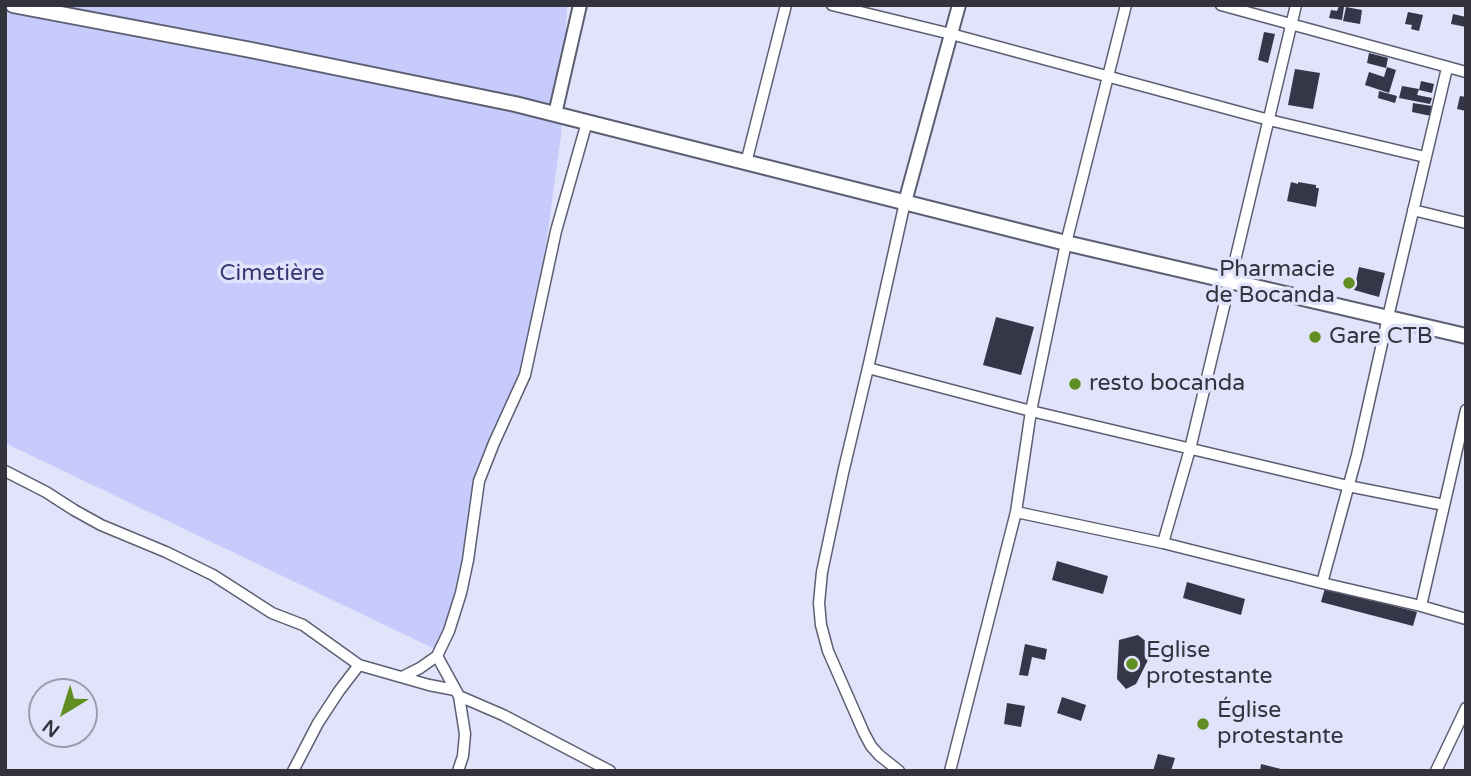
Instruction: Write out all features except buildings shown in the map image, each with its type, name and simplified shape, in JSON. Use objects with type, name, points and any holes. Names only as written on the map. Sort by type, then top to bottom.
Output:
[{"type":"main road","points":[[18,6],[514,104],[1066,243],[1466,336]]},
{"type":"street","points":[[555,114],[580,5]]},
{"type":"street","points":[[746,163],[786,5]]},
{"type":"street","points":[[832,5],[951,34],[1269,120],[1426,157]]},
{"type":"street","points":[[899,771],[879,755],[864,733],[828,652],[818,603],[842,473],[905,202],[958,5]]},
{"type":"street","points":[[950,771],[1016,512],[1031,411],[1066,243],[1126,5]]},
{"type":"street","points":[[1221,5],[1466,72]]},
{"type":"street","points":[[1163,543],[1190,449],[1296,5]]},
{"type":"street","points":[[1322,583],[1348,486],[1447,68]]},
{"type":"street","points":[[402,677],[437,656],[449,631],[468,560],[480,481],[525,375],[556,231],[587,122]]},
{"type":"street","points":[[1413,210],[1466,223]]},
{"type":"street","points":[[868,368],[1190,449],[1348,486],[1444,505]]},
{"type":"street","points":[[1421,606],[1466,410]]},
{"type":"street","points":[[5,471],[101,525],[213,575],[272,613],[303,625],[359,665],[457,693],[610,771]]},
{"type":"street","points":[[1016,512],[1163,543],[1466,619]]},
{"type":"street","points":[[437,656],[457,693],[465,734],[463,756],[458,771]]},
{"type":"street","points":[[293,771],[318,723],[338,691],[359,665]]},
{"type":"street","points":[[1436,771],[1466,708]]},
{"type":"green space","name":"Cimetière","points":[[5,5],[567,5],[561,136],[525,382],[479,472],[468,559],[439,651],[5,443]]},
{"type":"place","name":"Pharmacie de Bocanda","points":[[1349,283]]},
{"type":"place","name":"Gare CTB","points":[[1315,337]]},
{"type":"place","name":"resto bocanda","points":[[1075,384]]},
{"type":"place","name":"Eglise protestante","points":[[1132,664]]},
{"type":"place","name":"Église protestante","points":[[1203,724]]}]
